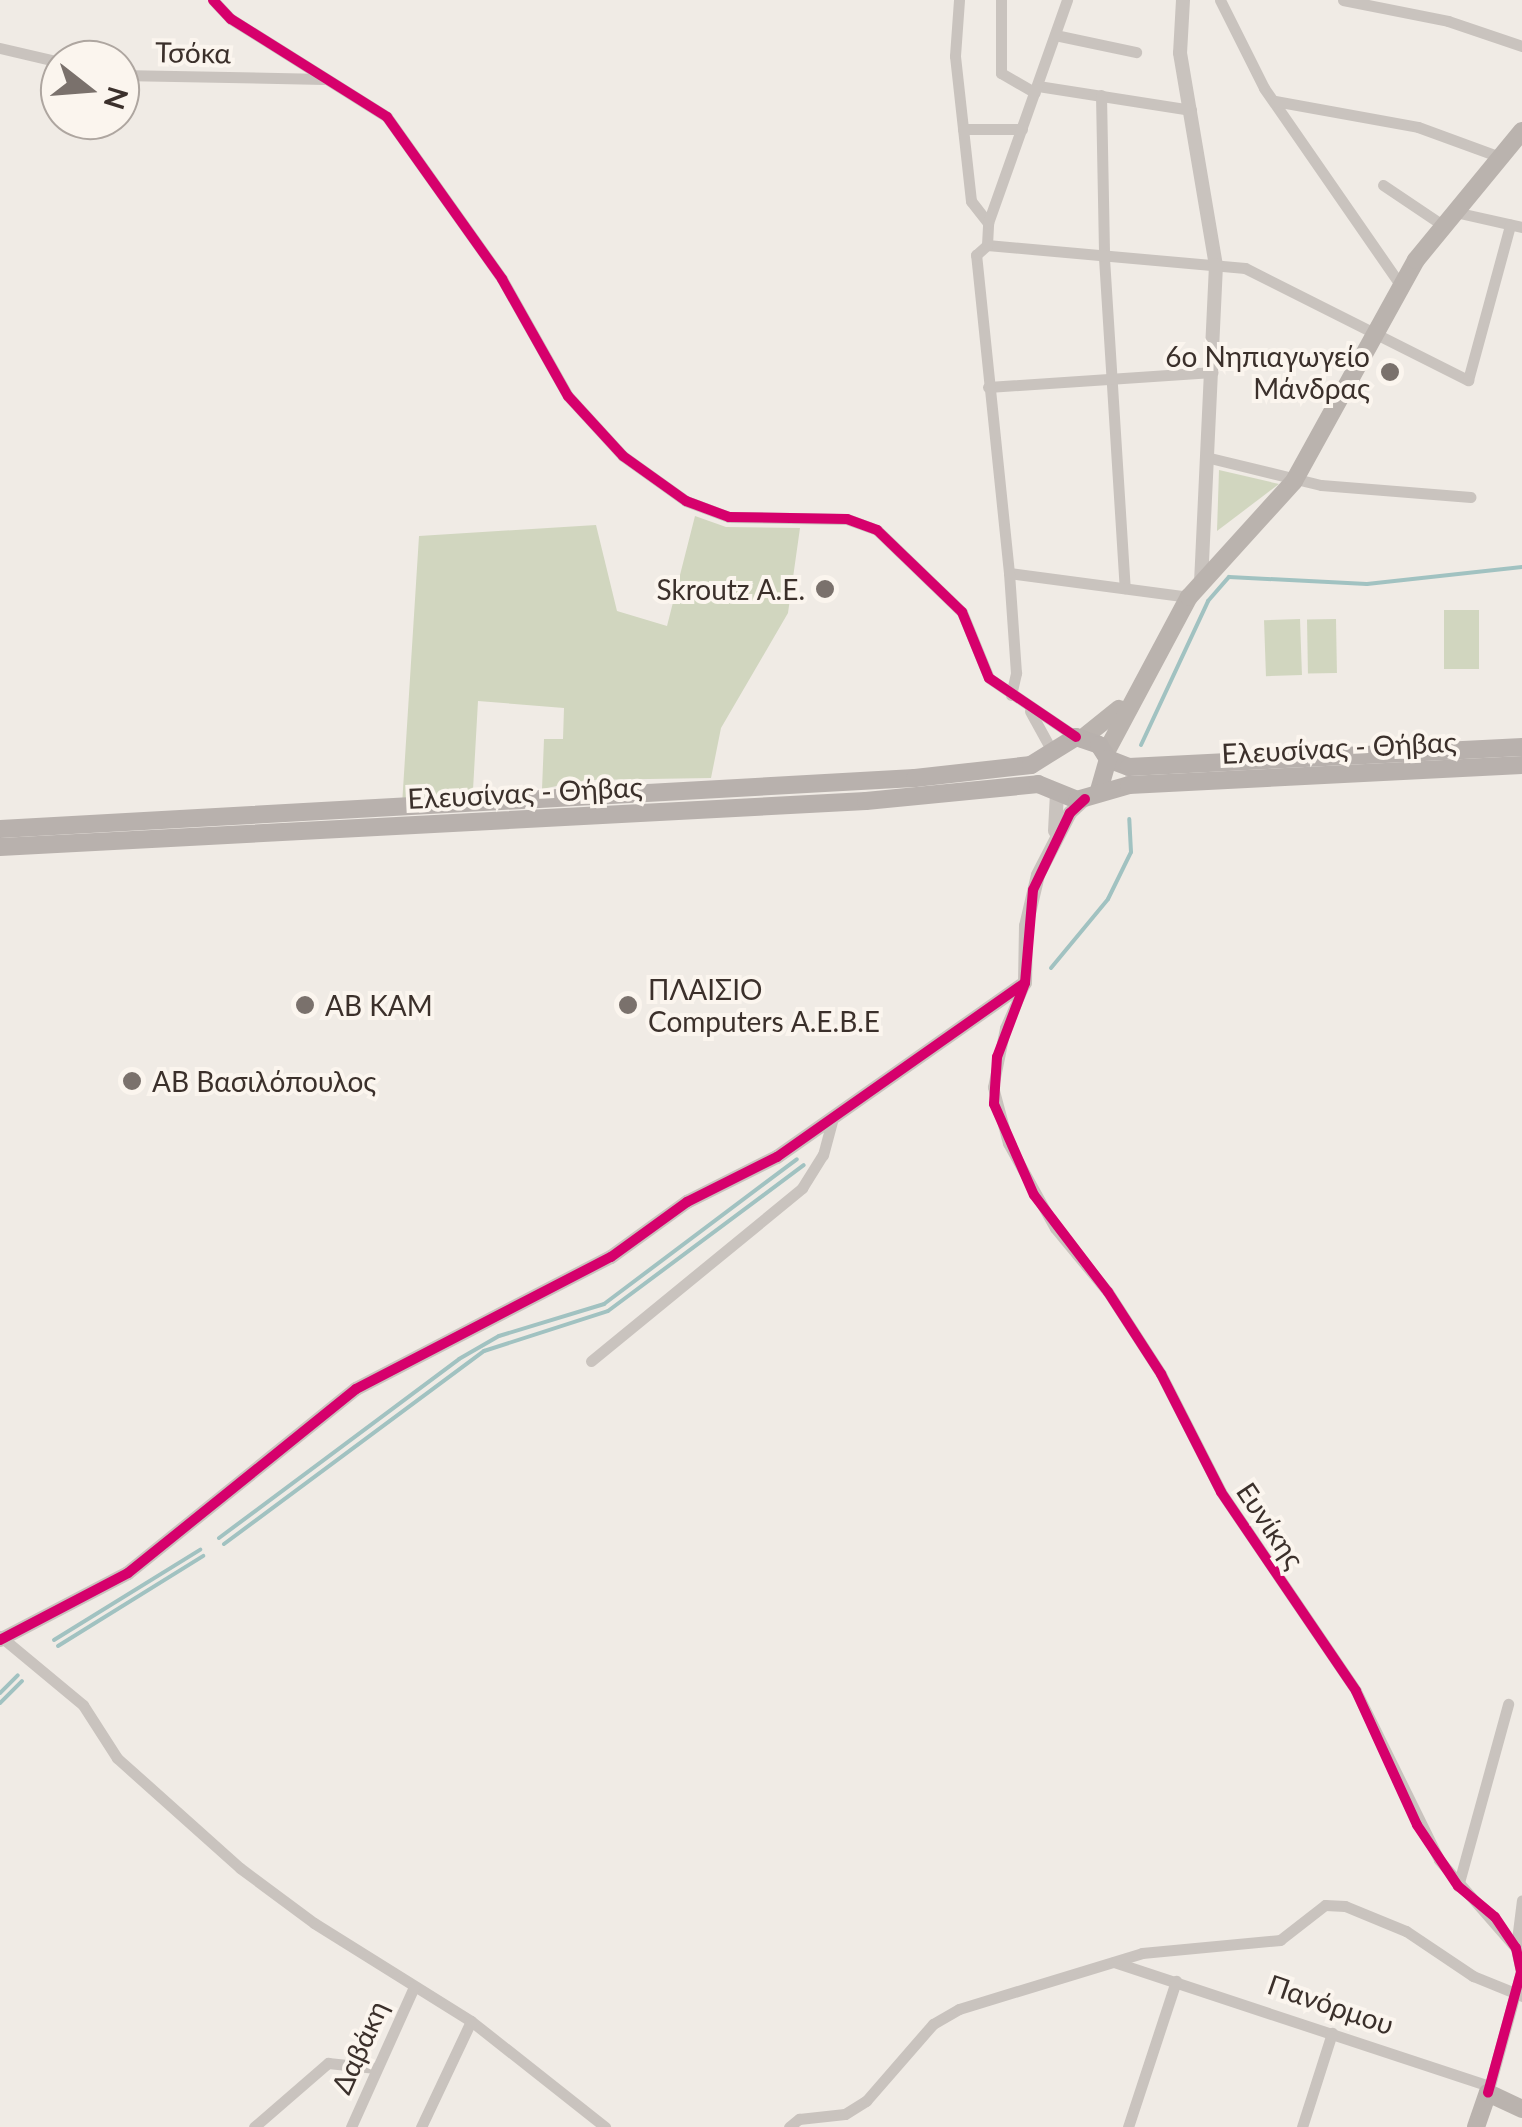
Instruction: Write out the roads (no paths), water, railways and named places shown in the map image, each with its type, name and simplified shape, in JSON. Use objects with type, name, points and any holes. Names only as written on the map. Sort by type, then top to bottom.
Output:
[{"type":"main road","points":[[1092,795],[1106,756],[1189,597],[1294,481],[1401,286],[1449,219],[1520,138]]},
{"type":"main road","points":[[1080,737],[1145,678]]},
{"type":"main road","name":"Ελευσίνας - Θήβας","points":[[0,828],[866,782],[1023,766],[1080,737],[1129,767],[1522,747]]},
{"type":"main road","points":[[1050,754],[1054,790]]},
{"type":"main road","name":"Ελευσίνας - Θήβας","points":[[0,846],[866,801],[1038,784],[1092,795],[1522,765]]},
{"type":"main road","points":[[1476,2127],[1492,2091]]},
{"type":"main road","points":[[1488,2127],[1492,2091]]},
{"type":"main road","name":"Πανόρμου","points":[[1492,2091],[1522,2108]]},
{"type":"street","points":[[212,0],[387,118],[512,293],[568,396],[623,456],[686,501],[728,517],[847,519],[876,530],[962,612],[982,668],[1011,695],[1080,737]]},
{"type":"street","points":[[960,0],[954,56],[971,202],[988,224]]},
{"type":"street","points":[[1001,0],[1000,72],[1036,89],[1192,110]]},
{"type":"street","points":[[987,246],[988,224],[1066,0]]},
{"type":"street","points":[[1183,0],[1179,33],[1216,265],[1202,580]]},
{"type":"street","points":[[1220,0],[1240,50],[1401,286]]},
{"type":"street","points":[[1343,0],[1522,46]]},
{"type":"street","points":[[1055,35],[1136,52]]},
{"type":"street","points":[[0,48],[40,57]]},
{"type":"street","name":"Τσόκα","points":[[140,75],[325,79]]},
{"type":"street","points":[[1101,95],[1104,258],[1125,588]]},
{"type":"street","points":[[1275,101],[1418,127],[1500,157]]},
{"type":"street","points":[[963,128],[1022,129]]},
{"type":"street","points":[[1011,695],[1016,673],[1009,573],[976,254],[987,246],[1245,268],[1372,337],[1468,380],[1516,226],[1449,219],[1383,185]]},
{"type":"street","points":[[988,388],[1214,372]]},
{"type":"street","points":[[1210,458],[1294,481],[1471,498]]},
{"type":"street","points":[[1009,573],[1189,597]]},
{"type":"street","points":[[1024,704],[1050,754]]},
{"type":"street","points":[[1052,847],[1054,790]]},
{"type":"street","points":[[605,2127],[472,2021],[414,1987],[240,1868],[137,1778],[83,1706],[1,1638],[128,1573],[356,1389],[611,1257],[687,1202],[776,1157],[1025,983],[1028,913],[1052,847],[1092,795]]},
{"type":"street","name":"Ευνίκης","points":[[1025,983],[1005,1028],[993,1087],[1008,1144],[1055,1228],[1108,1292],[1161,1374],[1221,1492],[1356,1692],[1417,1825],[1458,1886],[1495,1917],[1516,1948]]},
{"type":"street","points":[[592,1361],[802,1188],[823,1155],[833,1118]]},
{"type":"street","points":[[1458,1886],[1508,1704]]},
{"type":"street","points":[[1492,2091],[1519,1996],[1516,1948],[1522,1900]]},
{"type":"street","points":[[789,2127],[799,2119],[844,2114],[866,2101],[933,2024],[959,2008],[1111,1962],[1180,1946],[1280,1940],[1310,1913],[1345,1906],[1406,1931],[1473,1976],[1519,1996]]},
{"type":"street","name":"Πανόρμου","points":[[1111,1962],[1332,2033],[1492,2091]]},
{"type":"street","points":[[1128,2127],[1176,1981]]},
{"type":"street","name":"Δαβάκη","points":[[351,2127],[414,1987]]},
{"type":"street","points":[[426,2125],[472,2021]]},
{"type":"street","points":[[1302,2127],[1332,2033]]},
{"type":"street","points":[[254,2127],[328,2062],[376,2068]]},
{"type":"waterway","points":[[1141,745],[1208,601],[1229,577],[1367,584],[1522,567]]},
{"type":"waterway","points":[[1051,968],[1108,899],[1131,852],[1129,819]]},
{"type":"waterway","points":[[219,1538],[459,1359],[499,1336],[604,1304],[797,1159]]},
{"type":"waterway","points":[[224,1544],[484,1351],[608,1311],[804,1165]]},
{"type":"waterway","points":[[54,1640],[200,1550]]},
{"type":"waterway","points":[[58,1646],[203,1556]]},
{"type":"waterway","points":[[0,1693],[18,1675]]},
{"type":"waterway","points":[[0,1703],[22,1681]]},
{"type":"place","name":"6ο Νηπιαγωγείο Μάνδρας","points":[[1390,372]]},
{"type":"place","name":"Skroutz Α.Ε.","points":[[825,589]]},
{"type":"place","name":"ΑΒ ΚΑΜ","points":[[305,1005]]},
{"type":"place","name":"ΠΛΑΙΣΙΟ Computers Α.Ε.Β.Ε","points":[[628,1005]]},
{"type":"place","name":"ΑΒ Βασιλόπουλος","points":[[132,1081]]}]
